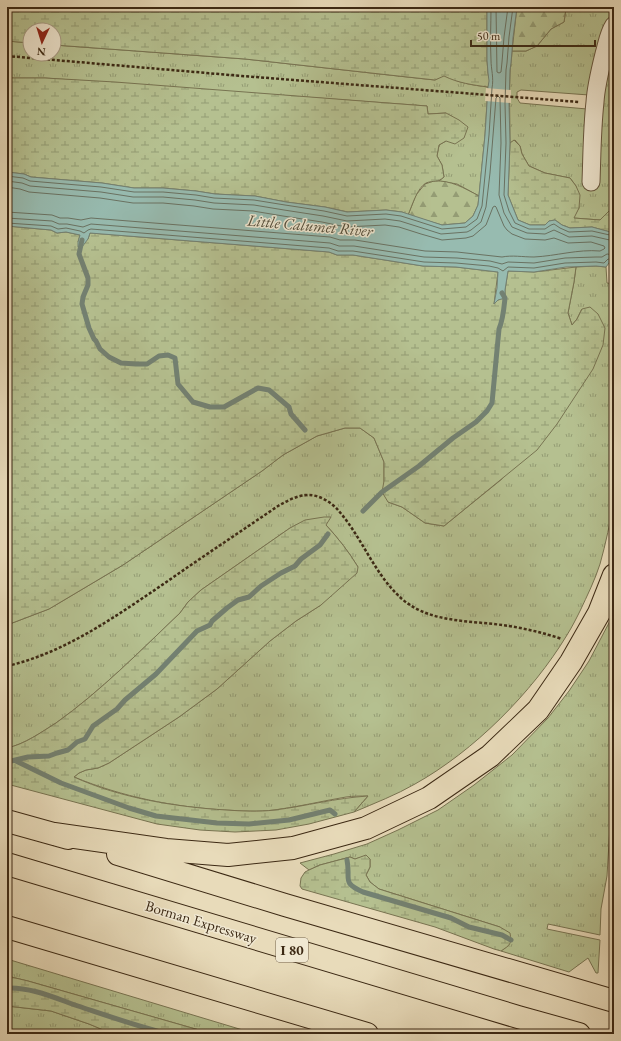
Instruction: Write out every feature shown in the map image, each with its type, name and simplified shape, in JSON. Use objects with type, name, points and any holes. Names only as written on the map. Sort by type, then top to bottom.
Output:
[{"type":"highway","points":[[54,834],[166,850],[228,855],[293,848],[366,828],[429,798],[490,756],[538,710],[581,646],[599,613],[614,575]]},
{"type":"highway","points":[[7,821],[285,905],[614,1000]]},
{"type":"highway","name":"Borman Expressway","points":[[7,864],[578,1034]]},
{"type":"highway","points":[[7,927],[367,1034]]},
{"type":"lane","points":[[591,182],[595,103],[600,68],[609,34],[614,25]]},
{"type":"path","points":[[7,56],[242,76],[595,103]]},
{"type":"path","points":[[7,666],[28,660],[71,642],[131,606],[286,501],[309,495],[324,499],[337,509],[381,575],[402,598],[415,608],[432,616],[444,619],[508,626],[540,632],[581,646]]},
{"type":"green space","points":[[7,7],[487,7],[487,60],[490,81],[488,87],[460,82],[444,76],[435,80],[245,59],[62,46],[62,22],[22,22],[22,42],[7,41]]},
{"type":"green space","points":[[517,7],[560,7],[566,9],[564,22],[551,29],[537,46],[526,51],[512,51]]},
{"type":"green space","points":[[560,7],[614,7],[614,13],[608,21],[589,95],[521,90],[517,92],[517,98],[520,103],[587,109],[602,96],[614,40],[614,209],[610,210],[600,220],[573,218],[579,208],[576,186],[570,178],[545,173],[529,166],[522,154],[520,146],[515,140],[510,143],[510,70],[512,51],[526,51],[537,46],[551,29],[564,22],[566,9]]},
{"type":"green space","points":[[7,41],[22,42],[22,62],[62,62],[62,46],[245,59],[435,80],[444,75],[460,82],[488,87],[479,196],[457,184],[439,181],[444,177],[442,165],[437,156],[439,145],[446,141],[446,113],[428,114],[427,106],[45,78],[7,78]]},
{"type":"green space","points":[[7,78],[45,78],[115,82],[427,106],[428,114],[446,113],[468,127],[464,138],[455,144],[446,141],[439,145],[437,156],[442,165],[444,177],[423,185],[417,193],[408,215],[402,212],[386,210],[348,212],[255,196],[215,194],[163,188],[134,188],[102,183],[31,177],[24,174],[7,172]]},
{"type":"green space","points":[[514,140],[520,146],[522,154],[529,166],[545,173],[570,178],[580,195],[579,208],[574,218],[600,220],[610,210],[614,209],[614,233],[592,227],[570,228],[555,220],[549,221],[545,225],[530,225],[518,220],[508,195],[510,143]]},
{"type":"green space","points":[[434,181],[452,183],[479,196],[478,205],[473,216],[465,223],[442,225],[408,215],[416,195],[425,184]]},
{"type":"green space","points":[[7,226],[51,230],[57,233],[66,232],[80,235],[78,242],[88,239],[90,233],[329,252],[337,255],[353,255],[423,266],[456,267],[498,272],[494,304],[498,300],[505,297],[508,271],[534,272],[576,267],[568,313],[572,325],[582,309],[590,307],[598,314],[605,328],[603,345],[593,369],[557,424],[537,450],[444,526],[425,523],[402,507],[388,502],[382,492],[384,481],[384,462],[374,438],[360,428],[345,428],[317,436],[283,455],[262,471],[123,565],[49,609],[7,625]]},
{"type":"green space","points":[[576,267],[606,267],[607,283],[614,284],[614,502],[606,540],[596,576],[569,632],[537,678],[500,719],[480,738],[437,771],[408,788],[354,812],[368,796],[346,797],[268,811],[206,809],[148,800],[111,790],[74,777],[86,770],[98,768],[109,763],[179,717],[217,689],[270,641],[296,621],[321,605],[358,567],[343,545],[326,525],[290,528],[201,590],[150,642],[89,698],[56,723],[38,734],[20,744],[7,748],[7,625],[49,609],[123,565],[262,471],[283,455],[317,436],[345,428],[360,428],[374,438],[384,462],[384,481],[388,502],[402,507],[425,523],[444,526],[502,479],[582,309],[572,325],[568,313]]},
{"type":"green space","points":[[331,517],[326,525],[355,561],[358,567],[357,573],[321,605],[296,621],[270,641],[217,689],[179,717],[109,763],[98,768],[86,770],[74,777],[110,791],[129,796],[188,807],[226,810],[275,810],[344,798],[368,796],[354,812],[309,824],[276,830],[235,832],[200,830],[157,824],[7,784],[7,748],[20,744],[38,734],[73,711],[89,698],[150,642],[201,590],[290,528],[305,520]]},
{"type":"green space","points":[[611,619],[614,620],[614,759],[607,876],[601,909],[600,935],[548,924],[547,929],[600,940],[598,973],[596,973],[588,958],[569,972],[501,951],[509,945],[500,927],[379,889],[370,882],[366,875],[370,867],[370,859],[366,856],[355,859],[350,857],[320,865],[309,870],[300,863],[367,844],[438,810],[474,785],[512,755],[548,718],[569,691],[589,661]]},
{"type":"green space","points":[[366,855],[370,859],[370,867],[366,875],[370,882],[379,889],[500,927],[510,933],[510,944],[501,951],[435,927],[302,889],[300,886],[301,878],[305,872],[309,870],[320,865],[350,857],[355,859]]},
{"type":"green space","points":[[7,959],[256,1034],[213,1034],[7,976]]},
{"type":"green space","points":[[7,976],[213,1034],[113,1034],[51,1011],[7,1006]]},
{"type":"green space","points":[[7,1006],[51,1011],[113,1034],[7,1034],[7,1025],[12,1029],[7,1018]]},
{"type":"water","name":"Little Calumet River","points":[[487,7],[517,7],[510,70],[508,195],[518,220],[530,225],[545,225],[549,221],[555,220],[570,228],[592,227],[614,233],[614,264],[609,263],[606,267],[566,267],[534,272],[508,271],[505,298],[498,300],[494,304],[498,272],[456,267],[423,266],[353,255],[337,255],[329,252],[90,233],[88,239],[82,247],[78,247],[80,235],[66,232],[57,233],[51,230],[7,226],[7,172],[24,174],[31,177],[102,183],[134,188],[163,188],[215,194],[255,196],[347,212],[386,210],[402,212],[442,225],[465,223],[473,216],[478,205],[489,81],[487,60]]},
{"type":"pier","points":[[486,88],[511,90],[511,103],[485,101]]},
{"type":"waterway","points":[[82,240],[79,254],[88,278],[88,285],[82,304],[94,339],[100,349],[109,357],[121,363],[136,364],[147,364],[159,356],[168,355],[175,358],[178,384],[193,402],[210,407],[224,407],[258,388],[269,390],[289,407],[291,414],[305,430]]},
{"type":"waterway","points":[[363,511],[382,492],[419,466],[453,438],[476,422],[487,411],[492,403],[499,329],[505,298],[502,293]]},
{"type":"waterway","points":[[7,762],[28,757],[49,756],[68,750],[77,742],[85,739],[93,726],[117,709],[125,700],[156,674],[197,631],[210,625],[212,621],[238,600],[249,597],[261,586],[295,566],[301,559],[320,545],[328,534]]},
{"type":"waterway","points":[[16,761],[61,783],[129,808],[156,816],[217,823],[249,824],[289,820],[330,810],[335,814]]},
{"type":"waterway","points":[[347,860],[348,880],[349,883],[356,889],[451,918],[469,927],[502,935],[511,940]]},
{"type":"waterway","points":[[7,988],[25,989],[43,994],[146,1028],[169,1034]]}]
